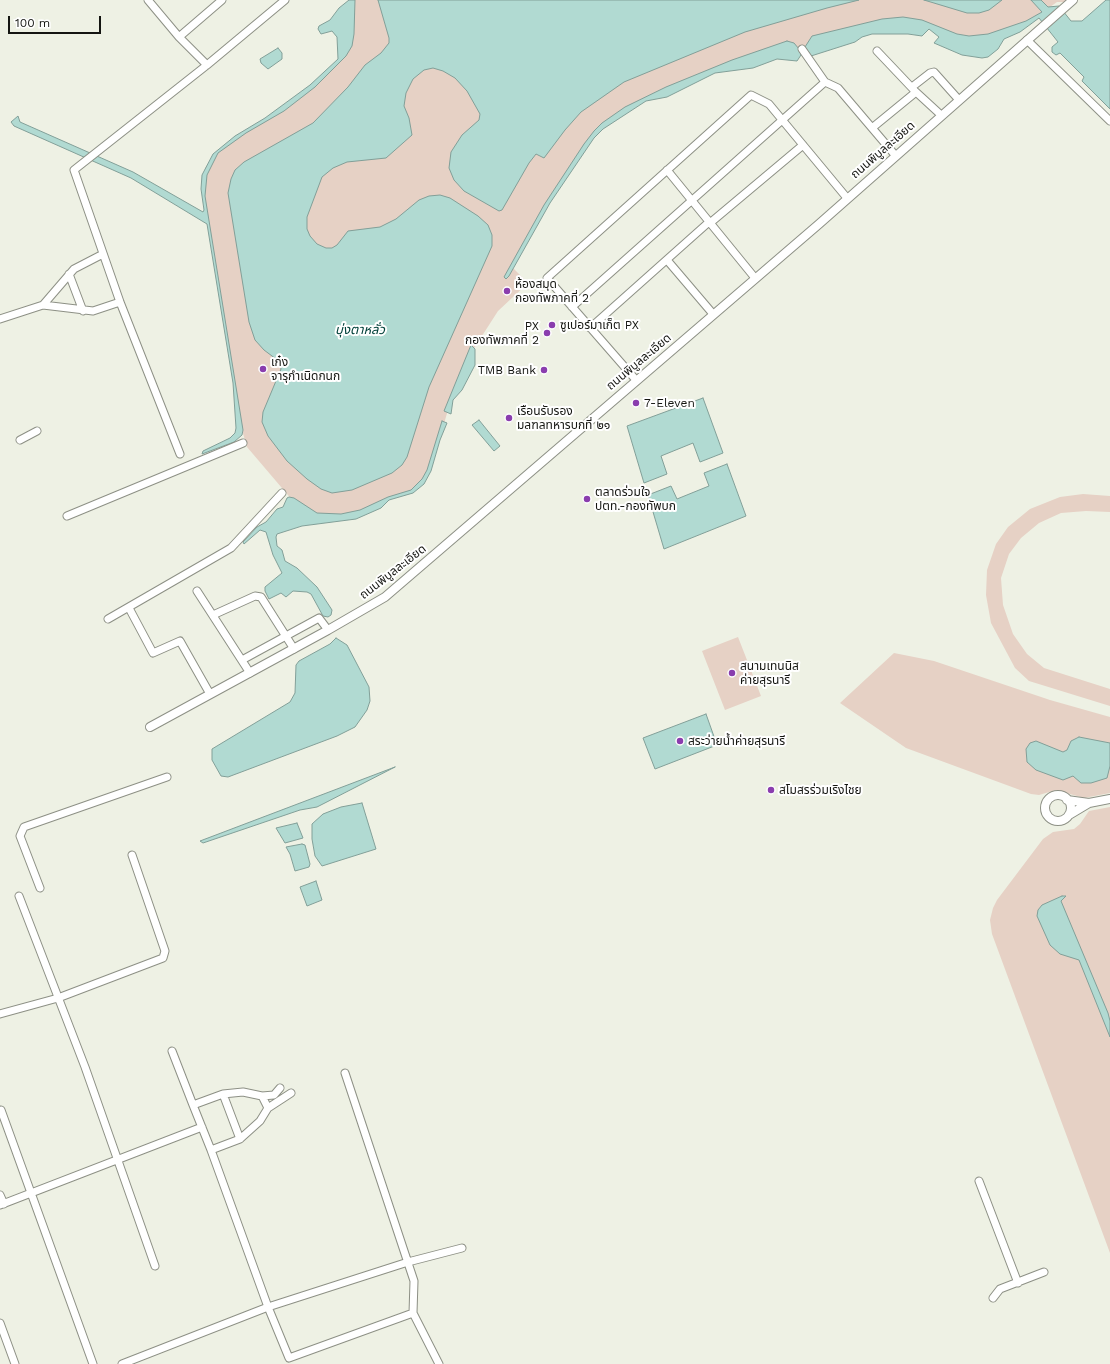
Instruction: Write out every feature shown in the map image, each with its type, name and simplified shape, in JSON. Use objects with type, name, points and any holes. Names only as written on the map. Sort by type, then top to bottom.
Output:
[{"type":"street","points":[[148,0],[179,37],[207,65]]},
{"type":"street","points":[[179,37],[222,0]]},
{"type":"street","points":[[180,454],[120,302],[74,170],[207,65],[285,0]]},
{"type":"street","name":"ถนนพิบูลละเอียด","points":[[150,727],[294,649],[385,597],[464,531],[636,380],[819,224],[895,155],[1073,0]]},
{"type":"street","points":[[1027,40],[1110,122]]},
{"type":"street","points":[[802,48],[825,82],[838,88],[895,155]]},
{"type":"street","points":[[877,51],[941,115]]},
{"type":"street","points":[[872,128],[930,73],[934,72],[959,100]]},
{"type":"street","points":[[572,307],[825,82]]},
{"type":"street","points":[[636,380],[547,278],[751,95],[769,104],[847,198]]},
{"type":"street","points":[[590,328],[710,222],[803,145]]},
{"type":"street","points":[[668,170],[755,278]]},
{"type":"street","points":[[43,306],[69,274],[103,254]]},
{"type":"street","points":[[667,260],[713,314]]},
{"type":"street","points":[[69,274],[83,310]]},
{"type":"street","points":[[0,319],[43,306],[97,311],[120,302]]},
{"type":"street","points":[[20,440],[37,431]]},
{"type":"street","points":[[67,516],[243,443]]},
{"type":"street","points":[[108,619],[231,548],[282,493]]},
{"type":"street","points":[[197,591],[250,673]]},
{"type":"street","points":[[213,615],[255,596],[261,597],[294,649]]},
{"type":"street","points":[[129,608],[153,653],[180,641],[210,694]]},
{"type":"street","points":[[242,660],[319,618],[328,630]]},
{"type":"street","points":[[40,888],[20,836],[24,827],[167,777]]},
{"type":"street","points":[[1089,803],[1063,820],[1055,821],[1048,816],[1045,808],[1045,804],[1051,797],[1060,796],[1067,800],[1089,803],[1110,799]]},
{"type":"street","points":[[1067,800],[1070,807],[1069,815]]},
{"type":"street","points":[[0,1014],[58,998],[163,958],[165,951],[132,856]]},
{"type":"street","points":[[19,896],[118,1161],[155,1266]]},
{"type":"street","points":[[172,1051],[211,1150],[268,1307],[289,1358],[413,1313]]},
{"type":"street","points":[[345,1073],[414,1281],[413,1313],[439,1364]]},
{"type":"street","points":[[193,1105],[223,1094],[243,1092],[262,1096],[274,1095],[280,1088]]},
{"type":"street","points":[[211,1150],[240,1139],[260,1121],[268,1108],[291,1093]]},
{"type":"street","points":[[223,1094],[240,1139]]},
{"type":"street","points":[[262,1096],[268,1108]]},
{"type":"street","points":[[0,1109],[92,1364]]},
{"type":"street","points":[[0,1195],[2,1204],[118,1161],[202,1127]]},
{"type":"street","points":[[979,1181],[1018,1283]]},
{"type":"street","points":[[122,1364],[268,1307],[408,1262],[462,1248]]},
{"type":"street","points":[[993,1298],[1000,1289],[1044,1272]]},
{"type":"street","points":[[0,1323],[15,1364]]},
{"type":"shaded area","name":"บุ่งตาหลั่ว","points":[[348,0],[1068,0],[1066,2],[1057,2],[1032,20],[990,36],[972,38],[905,21],[798,52],[790,44],[645,99],[597,131],[561,183],[512,267],[528,283],[498,311],[471,353],[448,410],[433,461],[426,477],[408,494],[389,499],[358,514],[315,515],[293,501],[247,447],[240,423],[204,200],[205,168],[217,152],[230,142],[275,114],[338,62],[352,17]]},
{"type":"shaded area","points":[[1083,494],[1110,496],[1110,512],[1086,511],[1061,513],[1039,523],[1021,538],[1009,554],[1001,578],[1003,605],[1013,634],[1027,654],[1044,668],[1110,689],[1110,706],[1029,681],[1015,668],[991,623],[986,595],[987,570],[996,544],[1008,527],[1030,509],[1060,497]]},
{"type":"shaded area","name":"สนามเทนนิส ค่ายสุรนารี","points":[[738,637],[761,696],[725,710],[702,651]]},
{"type":"shaded area","points":[[894,653],[934,661],[1050,700],[1110,717],[1110,793],[1084,798],[1056,790],[1039,795],[1031,794],[906,748],[840,703]]},
{"type":"shaded area","points":[[1110,807],[1110,1253],[992,934],[990,920],[997,900],[1043,839],[1053,832],[1074,829],[1080,824],[1089,811]]},
{"type":"water","points":[[349,0],[355,0],[354,34],[352,46],[346,56],[315,87],[284,111],[246,133],[218,153],[207,175],[205,196],[243,430],[242,435],[234,442],[202,454],[203,451],[230,438],[235,433],[236,428],[233,383],[207,224],[131,178],[14,126],[11,122],[18,116],[20,122],[133,172],[203,212],[201,189],[202,175],[213,154],[235,136],[265,118],[310,85],[338,59],[337,37],[332,31],[321,34],[318,29],[319,26],[330,20],[339,8]]},
{"type":"water","name":"บุ่งตาหลั่ว","points":[[378,0],[859,0],[745,32],[624,82],[581,112],[544,158],[536,154],[529,163],[502,210],[499,211],[464,191],[454,180],[449,168],[451,152],[462,135],[479,120],[480,114],[467,91],[455,78],[443,71],[433,68],[424,70],[413,79],[406,93],[404,106],[409,118],[412,135],[386,158],[347,162],[333,168],[322,177],[307,217],[307,229],[310,236],[317,244],[326,248],[332,248],[337,245],[348,231],[380,227],[396,219],[419,200],[429,196],[440,195],[450,198],[478,216],[488,225],[492,235],[492,246],[429,387],[407,457],[402,465],[392,473],[352,490],[332,493],[321,489],[287,461],[268,436],[262,422],[263,412],[281,369],[280,362],[264,350],[255,340],[249,322],[228,193],[231,179],[235,170],[244,162],[313,123],[348,87],[365,65],[381,53],[389,43],[389,38]]},
{"type":"water","points":[[924,0],[1002,0],[989,10],[979,13],[967,13]]},
{"type":"water","points":[[1031,0],[1041,0],[1048,7],[1059,6],[1071,21],[1082,21],[1106,0],[1110,0],[1110,109],[1082,81],[1084,77],[1060,53],[1056,55],[1052,52],[1052,47],[1058,42],[1039,18],[1020,32],[1004,39],[998,49],[988,57],[982,58],[962,55],[934,43],[939,37],[929,29],[922,36],[908,34],[872,34],[862,37],[855,42],[811,56],[805,47],[812,36],[882,19],[903,17],[922,20],[957,34],[969,36],[988,34],[1026,21],[1042,12]]},
{"type":"water","points":[[787,41],[794,43],[799,49],[801,55],[797,61],[777,59],[753,68],[715,73],[667,97],[646,101],[603,129],[594,138],[550,203],[509,276],[506,279],[504,277],[544,205],[584,144],[602,123],[625,107],[666,87],[732,60]]},
{"type":"water","points":[[278,48],[282,53],[282,59],[268,69],[261,63],[260,59]]},
{"type":"water","points":[[471,345],[475,349],[475,365],[462,390],[453,400],[451,414],[444,411]]},
{"type":"water","points":[[703,398],[723,453],[700,462],[693,443],[661,456],[667,474],[644,483],[627,426]]},
{"type":"water","points":[[479,420],[500,446],[494,451],[472,425]]},
{"type":"water","points":[[442,421],[447,423],[440,440],[431,471],[424,484],[413,493],[389,500],[381,508],[356,519],[302,526],[277,534],[277,546],[282,550],[285,561],[297,568],[317,587],[332,610],[331,615],[328,617],[323,616],[311,594],[307,592],[293,591],[286,597],[281,593],[269,599],[265,591],[265,587],[282,573],[273,555],[266,532],[260,530],[244,544],[243,542],[257,527],[266,522],[277,509],[283,507],[287,498],[289,497],[294,498],[317,513],[341,514],[360,510],[388,497],[411,490],[422,479],[427,470]]},
{"type":"water","points":[[727,464],[746,516],[664,549],[648,495],[671,486],[677,499],[709,486],[704,473]]},
{"type":"water","points":[[336,638],[347,645],[369,687],[370,701],[367,710],[355,727],[337,736],[228,777],[221,776],[212,760],[212,749],[290,702],[295,693],[296,665],[299,661],[330,644]]},
{"type":"water","name":"สระว่ายนํ้าค่ายสุรนารี","points":[[706,714],[717,745],[655,769],[643,738]]},
{"type":"water","points":[[1079,737],[1110,743],[1110,766],[1107,778],[1091,783],[1081,783],[1073,776],[1063,780],[1036,770],[1027,762],[1026,749],[1030,743],[1036,741],[1063,752],[1067,750],[1071,741]]},
{"type":"water","points":[[395,767],[317,807],[300,810],[203,843],[200,841]]},
{"type":"water","points":[[362,803],[376,849],[322,866],[315,856],[312,839],[312,824],[323,814],[341,807]]},
{"type":"water","points":[[297,823],[303,838],[285,843],[276,828]]},
{"type":"water","points":[[302,844],[305,845],[310,864],[309,867],[295,871],[290,854],[286,847]]},
{"type":"water","points":[[316,881],[322,900],[307,906],[300,887]]},
{"type":"water","points":[[1062,896],[1066,896],[1061,901],[1108,1013],[1110,1021],[1110,1037],[1079,960],[1060,954],[1050,945],[1037,916],[1038,910],[1042,905]]},
{"type":"place","name":"ห้องสมุด กองทัพภาคที่ 2","points":[[507,291]]},
{"type":"place","name":"ซูเปอร์มาเก็ต PX","points":[[552,325]]},
{"type":"place","name":"PX กองทัพภาคที่ 2","points":[[547,333]]},
{"type":"place","name":"เก๋ง จารุกำเนิดกนก","points":[[263,369]]},
{"type":"place","name":"TMB Bank","points":[[544,370]]},
{"type":"place","name":"7-Eleven","points":[[636,403]]},
{"type":"place","name":"เรือนรับรอง มลฑลทหารบกที่ ๒๑","points":[[509,418]]},
{"type":"place","name":"ตลาดร่วมใจ ปตท.-กองทัพบก","points":[[587,499]]},
{"type":"place","name":"สนามเทนนิส ค่ายสุรนารี","points":[[732,673]]},
{"type":"place","name":"สระว่ายนํ้าค่ายสุรนารี","points":[[680,741]]},
{"type":"place","name":"สโมสรร่วมเริงไชย","points":[[771,790]]}]
